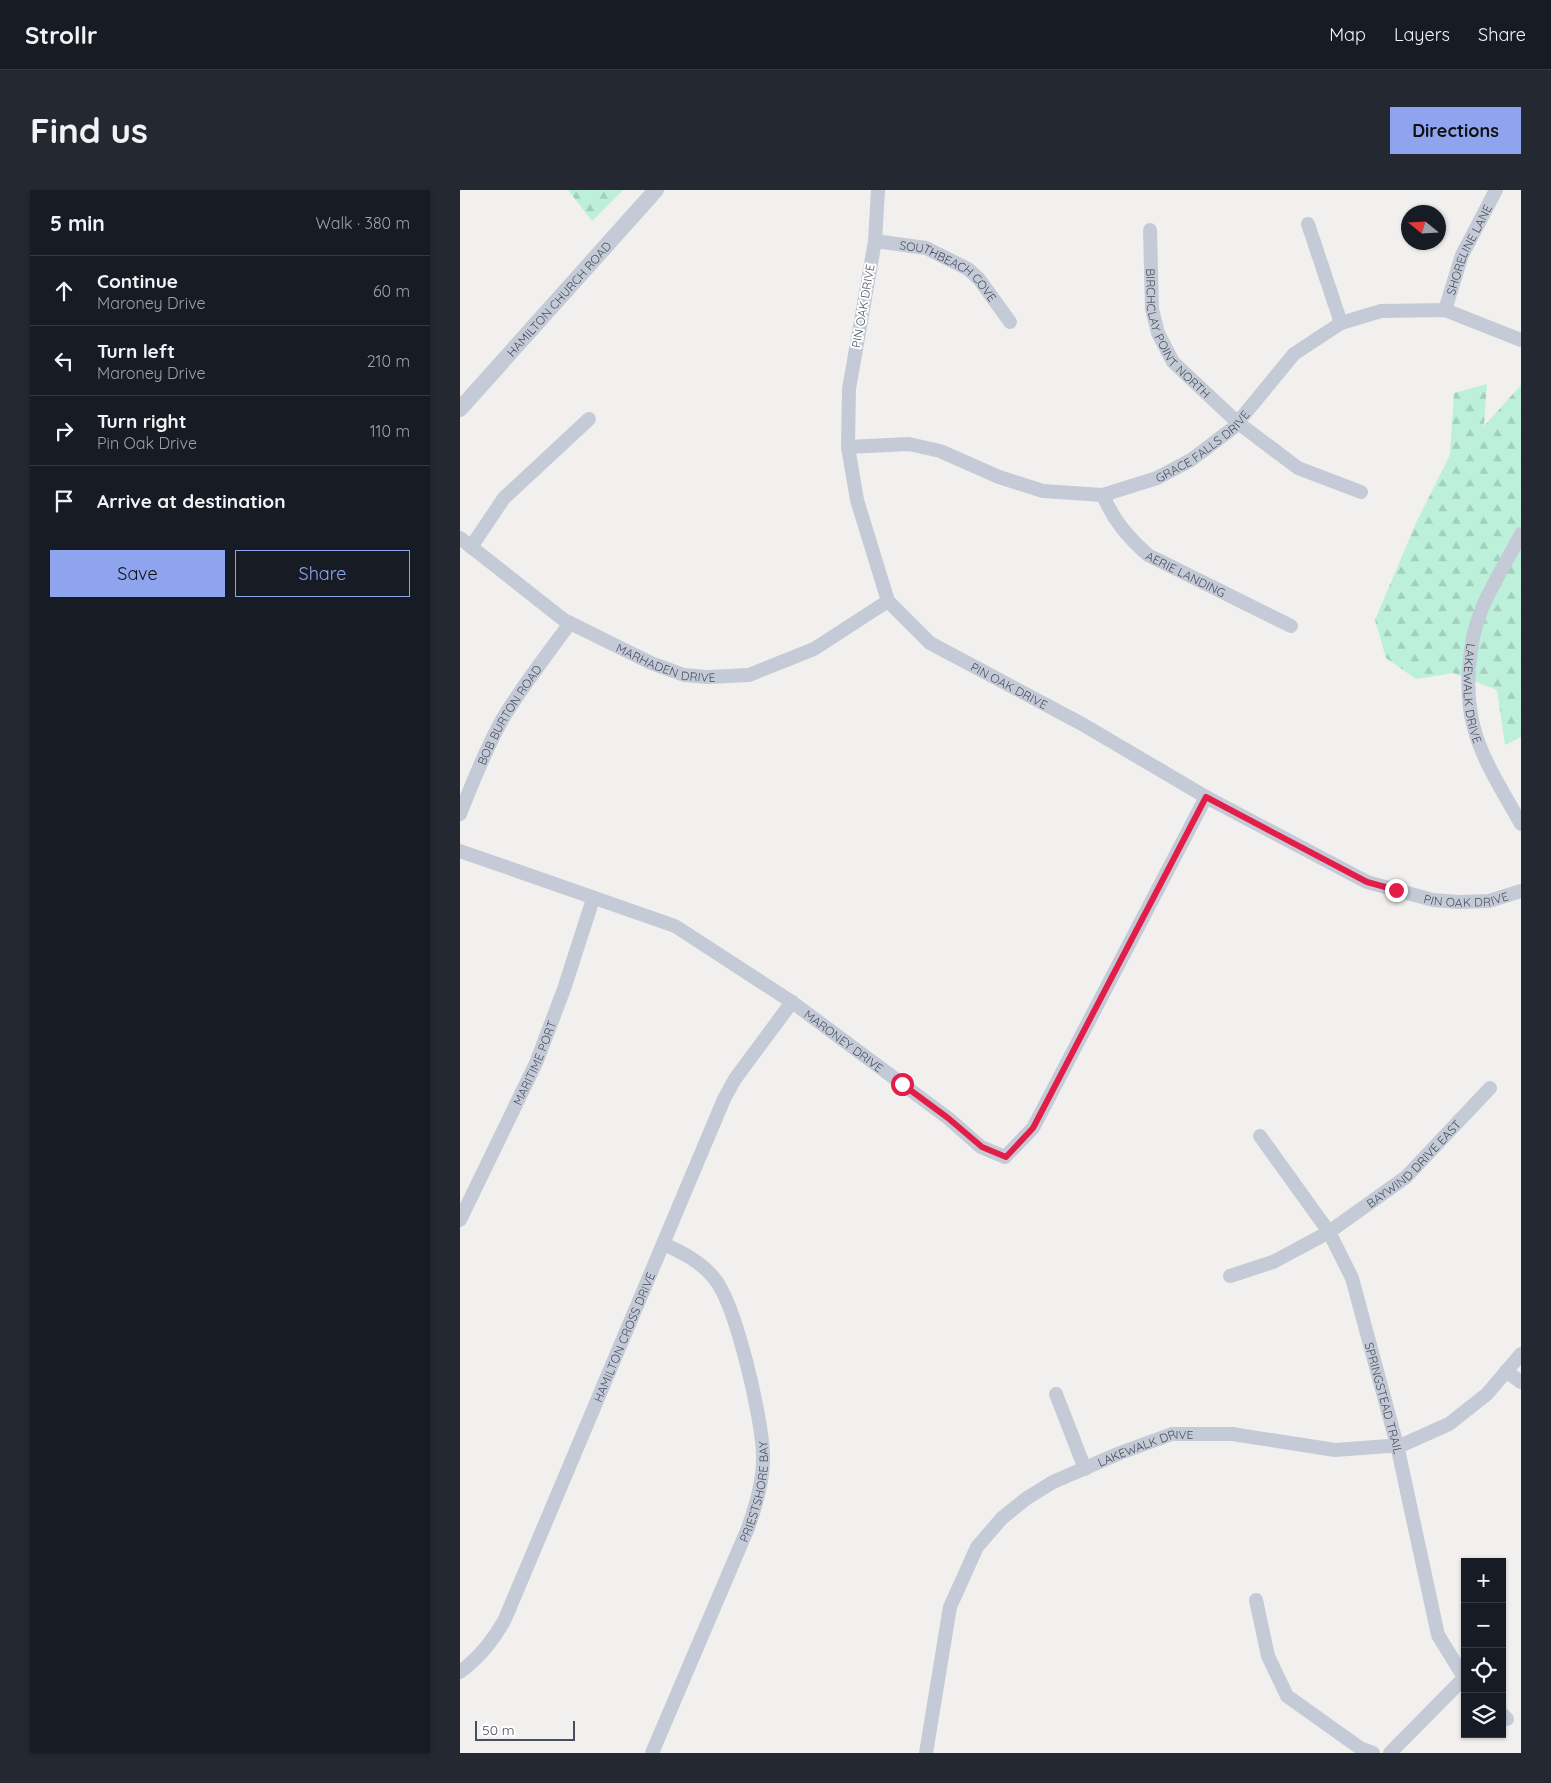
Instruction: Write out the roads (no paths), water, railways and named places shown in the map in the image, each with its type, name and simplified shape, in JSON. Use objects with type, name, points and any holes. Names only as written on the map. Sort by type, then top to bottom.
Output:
[{"type":"street","name":"HAMILTON CHURCH ROAD","points":[[460,409],[656,190]]},
{"type":"street","name":"PIN OAK DRIVE","points":[[878,190],[875,241],[849,389],[848,447],[857,500],[888,601],[930,643],[1082,724],[1206,797],[1344,870],[1385,888],[1433,900],[1459,902],[1490,901],[1521,891]]},
{"type":"street","name":"SHORELINE LANE","points":[[1444,310],[1462,255],[1496,190]]},
{"type":"street","points":[[1308,224],[1341,323]]},
{"type":"street","name":"BIRCHCLAY POINT NORTH","points":[[1150,230],[1152,308],[1164,348],[1182,372],[1237,422],[1298,468],[1361,492]]},
{"type":"street","name":"SOUTHBEACH COVE","points":[[875,241],[926,248],[968,269],[979,279],[1010,322]]},
{"type":"street","name":"GRACE FALLS DRIVE","points":[[848,447],[909,444],[940,451],[999,477],[1043,491],[1103,495],[1157,478],[1191,460],[1237,422],[1294,354],[1341,323],[1381,311],[1444,310],[1521,340]]},
{"type":"street","points":[[466,542],[504,498],[589,419]]},
{"type":"street","name":"AERIE LANDING","points":[[1103,495],[1111,514],[1130,539],[1148,555],[1291,626]]},
{"type":"street","name":"LAKEWALK DRIVE","points":[[1521,534],[1482,610],[1472,650],[1469,690],[1474,728],[1490,767],[1521,824]]},
{"type":"street","name":"MARHADEN DRIVE","points":[[466,542],[570,623],[651,663],[684,675],[708,677],[749,675],[814,649],[888,601]]},
{"type":"street","name":"BOB BURTON ROAD","points":[[460,814],[481,760],[503,719],[523,686],[570,623]]},
{"type":"street","name":"MARONEY DRIVE","points":[[460,851],[592,899],[675,926],[792,1002],[948,1118],[982,1147],[1006,1157],[1033,1128],[1206,797]]},
{"type":"street","name":"MARITIME PORT","points":[[460,1220],[536,1063],[564,989],[592,899]]},
{"type":"street","name":"HAMILTON CROSS DRIVE","points":[[460,1672],[478,1659],[494,1640],[505,1619],[724,1099],[735,1079],[792,1002]]},
{"type":"street","name":"BAYWIND DRIVE EAST","points":[[1230,1276],[1273,1262],[1329,1232],[1406,1177],[1490,1088]]},
{"type":"street","name":"SPRINGSTEAD TRAIL","points":[[1260,1136],[1329,1232],[1352,1278],[1397,1445],[1438,1635],[1461,1673]]},
{"type":"street","name":"PRIESTSHORE BAY","points":[[652,1753],[756,1507],[763,1455],[751,1383],[732,1313],[723,1291],[704,1267],[691,1257],[664,1244]]},
{"type":"street","name":"LAKEWALK DRIVE","points":[[926,1753],[950,1607],[977,1547],[1002,1518],[1027,1498],[1053,1482],[1120,1453],[1172,1434],[1232,1434],[1335,1450],[1397,1445],[1449,1424],[1488,1394],[1521,1354]]},
{"type":"street","points":[[1506,1371],[1521,1382]]},
{"type":"street","points":[[1056,1394],[1085,1469]]},
{"type":"street","points":[[1256,1600],[1268,1656],[1287,1696],[1360,1748],[1373,1753]]},
{"type":"street","points":[[1390,1753],[1461,1681]]}]
